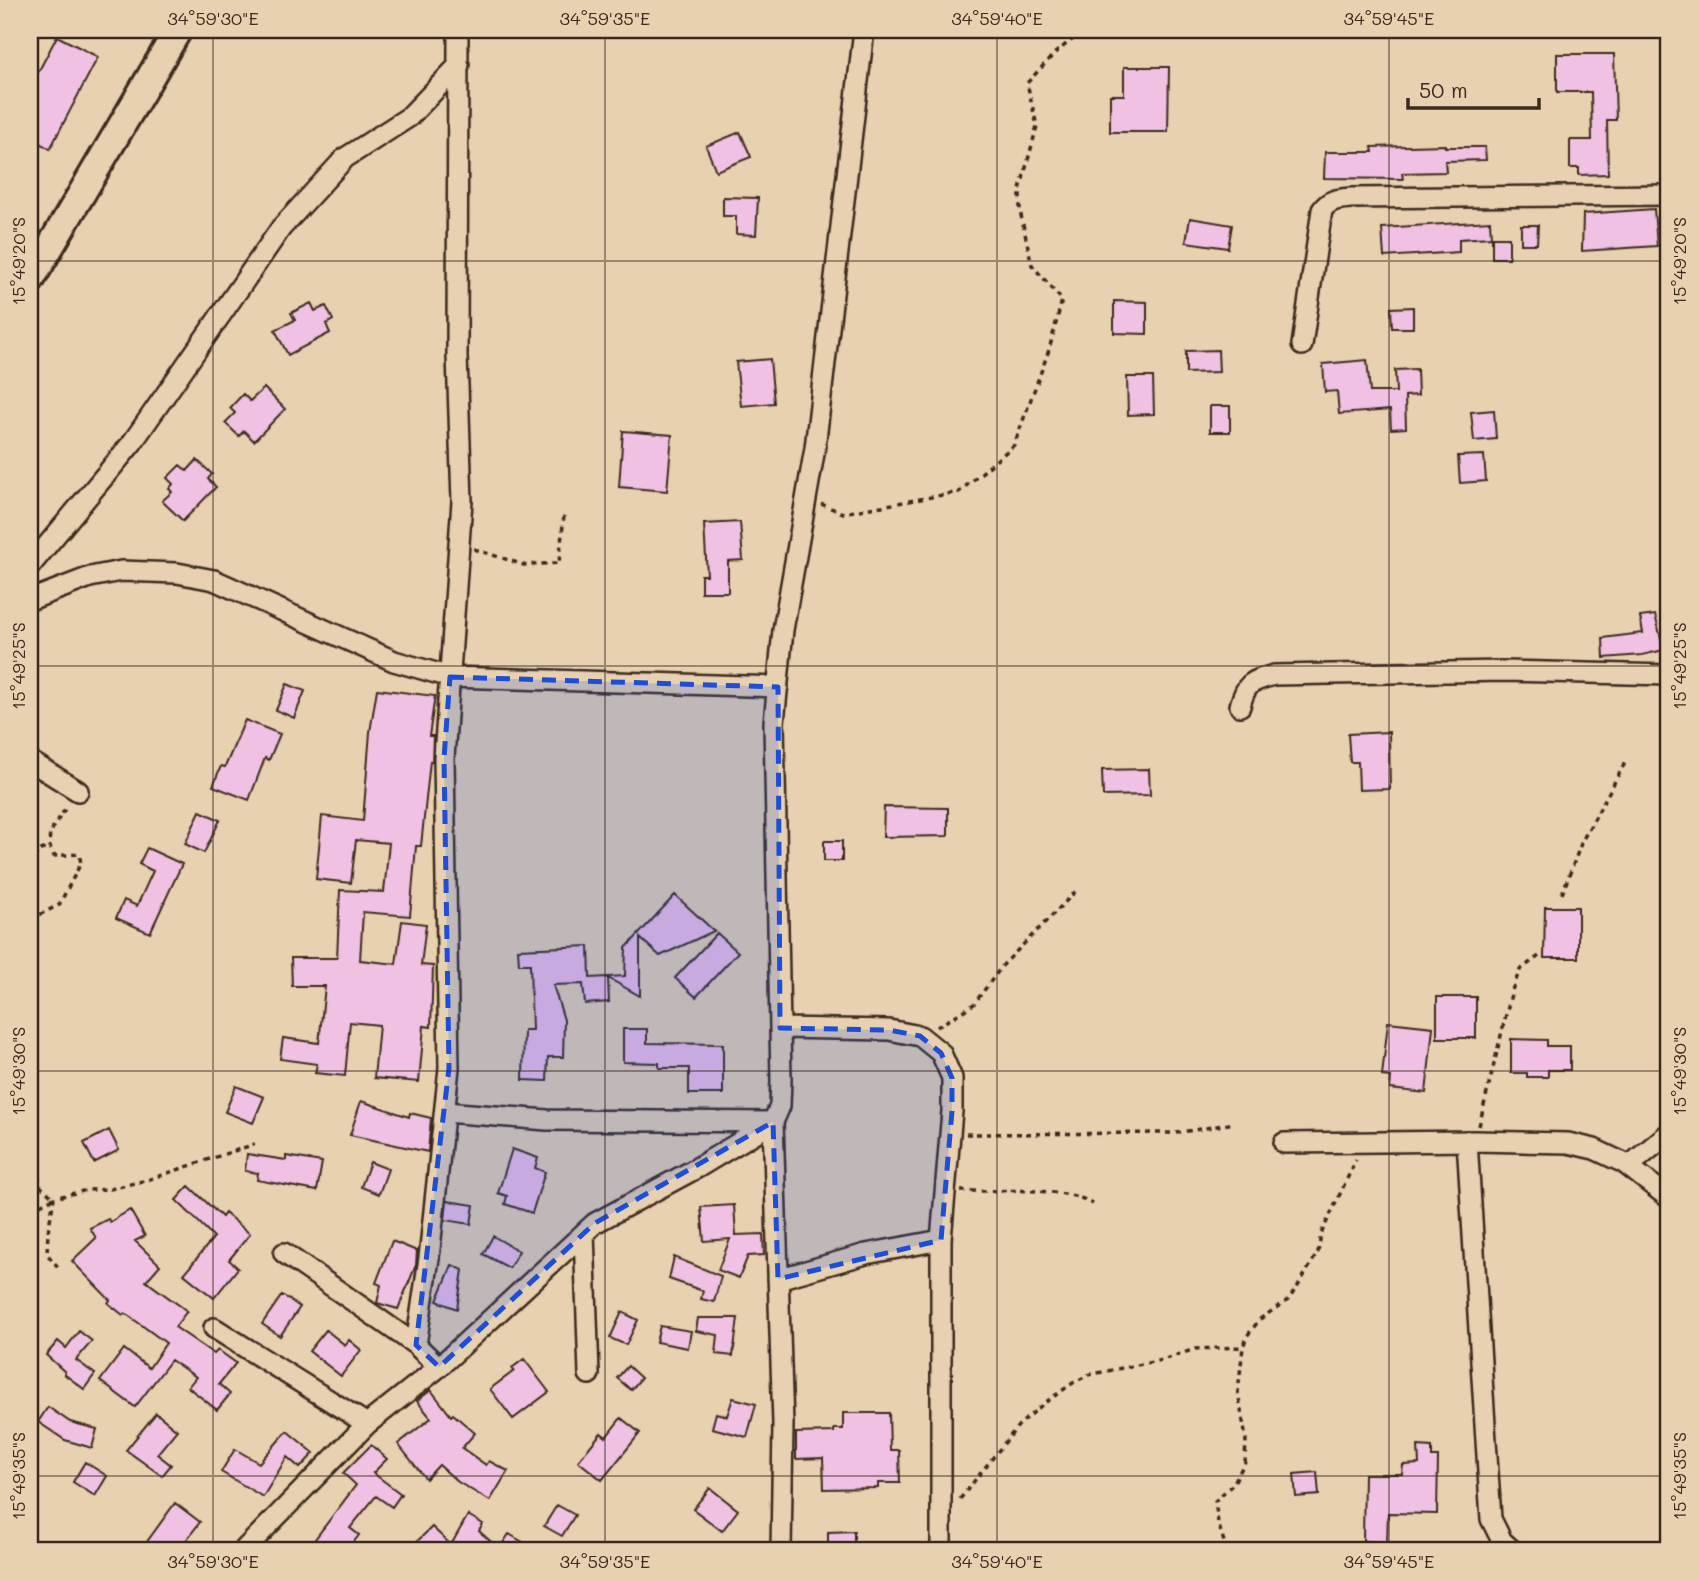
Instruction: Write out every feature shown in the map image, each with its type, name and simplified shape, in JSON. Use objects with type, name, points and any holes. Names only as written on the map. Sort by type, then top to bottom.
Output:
[{"type":"street","points":[[30,281],[178,30]]},
{"type":"street","points":[[416,1345],[429,1258],[449,1068],[444,758],[462,501],[457,356],[458,30]]},
{"type":"street","points":[[781,1551],[783,1424],[773,1122],[780,1106],[774,723],[783,630],[815,448],[864,30]]},
{"type":"street","points":[[30,566],[132,443],[281,228],[345,158],[409,117],[459,65]]},
{"type":"street","points":[[1302,345],[1322,210],[1327,203],[1336,199],[1669,195]]},
{"type":"street","points":[[30,600],[90,577],[121,571],[177,573],[214,580],[394,661],[450,677],[778,687]]},
{"type":"street","points":[[1240,706],[1244,691],[1252,681],[1274,675],[1506,671],[1669,676]]},
{"type":"street","points":[[30,761],[74,795]]},
{"type":"street","points":[[780,1028],[888,1030],[920,1036],[941,1054],[952,1078],[941,1240],[941,1551]]},
{"type":"street","points":[[445,1112],[547,1120],[773,1122]]},
{"type":"street","points":[[243,1551],[367,1424],[439,1367],[595,1223],[773,1122]]},
{"type":"street","points":[[1629,1166],[1669,1133]]},
{"type":"street","points":[[1471,1141],[1491,1519],[1502,1541],[1513,1551]]},
{"type":"street","points":[[1284,1143],[1568,1143],[1594,1149],[1629,1166],[1669,1198]]},
{"type":"street","points":[[584,1233],[589,1374]]},
{"type":"street","points":[[778,1279],[866,1254],[941,1240]]},
{"type":"street","points":[[284,1253],[416,1345],[439,1367]]},
{"type":"street","points":[[214,1328],[367,1424]]},
{"type":"path","points":[[806,498],[843,513],[959,492],[1014,445],[1049,350],[1062,300],[1032,265],[1020,211],[1020,190],[1037,126],[1027,83],[1055,53],[1082,32]]},
{"type":"path","points":[[459,545],[524,565],[558,563],[564,515]]},
{"type":"path","points":[[1562,894],[1582,841],[1625,763]]},
{"type":"path","points":[[30,916],[59,905],[80,863],[79,854],[54,856],[49,847],[50,832],[74,795]]},
{"type":"path","points":[[30,867],[38,851],[49,847]]},
{"type":"path","points":[[920,1036],[974,1004],[1002,966],[1078,889]]},
{"type":"path","points":[[1471,1141],[1512,990],[1520,970],[1539,956]]},
{"type":"path","points":[[30,965],[34,968],[30,972]]},
{"type":"path","points":[[950,1134],[1176,1133],[1235,1124]]},
{"type":"path","points":[[1227,1551],[1218,1523],[1215,1501],[1233,1484],[1245,1462],[1246,1439],[1238,1392],[1243,1347],[1253,1326],[1288,1300],[1309,1268],[1318,1252],[1321,1234],[1365,1142]]},
{"type":"path","points":[[30,1210],[54,1198],[147,1180],[255,1144]]},
{"type":"path","points":[[30,1168],[38,1176],[41,1187],[54,1198]]},
{"type":"path","points":[[945,1191],[1063,1193],[1084,1198],[1093,1204]]},
{"type":"path","points":[[54,1198],[47,1254],[58,1267]]},
{"type":"path","points":[[941,1522],[1018,1426],[1073,1383],[1088,1375],[1162,1360],[1195,1349],[1243,1347]]},
{"type":"highlighted area","points":[[450,677],[778,687],[780,1028],[889,1030],[920,1036],[941,1053],[952,1078],[952,1111],[941,1240],[778,1279],[773,1122],[595,1223],[439,1367],[416,1345],[449,1068],[444,758]]},
{"type":"building","points":[[57,36],[98,57],[50,149],[30,138],[30,88]]},
{"type":"building","points":[[1557,54],[1614,54],[1616,120],[1607,120],[1608,174],[1579,175],[1579,168],[1570,168],[1570,140],[1592,140],[1591,92],[1557,92]]},
{"type":"building","points":[[1124,67],[1169,67],[1168,132],[1110,132],[1110,95],[1124,95]]},
{"type":"building","points":[[740,132],[751,157],[716,171],[706,146]]},
{"type":"building","points":[[1372,147],[1485,147],[1486,160],[1445,161],[1446,172],[1402,173],[1403,179],[1324,178],[1325,152],[1373,152]]},
{"type":"building","points":[[723,197],[758,198],[756,235],[736,234],[736,216],[723,216]]},
{"type":"building","points":[[1654,209],[1657,246],[1582,251],[1583,214]]},
{"type":"building","points":[[1190,218],[1232,225],[1228,248],[1186,242]]},
{"type":"building","points":[[1490,221],[1491,237],[1459,239],[1459,252],[1384,257],[1382,228]]},
{"type":"building","points":[[1521,225],[1538,225],[1537,244],[1521,244]]},
{"type":"building","points":[[1492,237],[1509,237],[1509,258],[1492,258]]},
{"type":"building","points":[[1114,301],[1147,302],[1147,334],[1114,333]]},
{"type":"building","points":[[311,303],[315,311],[326,306],[333,320],[326,324],[330,333],[288,355],[275,330],[295,320],[291,313]]},
{"type":"building","points":[[1413,307],[1413,328],[1392,328],[1391,308]]},
{"type":"building","points":[[1218,350],[1219,372],[1186,373],[1186,351]]},
{"type":"building","points":[[770,359],[774,403],[741,406],[736,362]]},
{"type":"building","points":[[1367,360],[1370,392],[1396,392],[1395,370],[1417,369],[1418,395],[1405,396],[1406,428],[1391,429],[1390,410],[1339,414],[1337,391],[1325,392],[1323,364]]},
{"type":"building","points":[[1127,377],[1153,377],[1154,414],[1128,415]]},
{"type":"building","points":[[264,388],[285,409],[254,441],[244,431],[239,436],[225,423],[235,413],[230,408],[243,394],[250,401]]},
{"type":"building","points":[[1210,406],[1230,406],[1230,432],[1210,432]]},
{"type":"building","points":[[1494,410],[1496,439],[1474,441],[1471,412]]},
{"type":"building","points":[[623,431],[672,435],[667,491],[619,487]]},
{"type":"building","points":[[1484,455],[1486,481],[1460,483],[1458,456]]},
{"type":"building","points":[[197,460],[212,474],[208,479],[216,487],[183,521],[162,501],[172,492],[169,489],[173,484],[167,478],[180,465],[187,471]]},
{"type":"building","points":[[740,522],[743,560],[728,561],[728,592],[701,592],[701,575],[707,575],[704,524]]},
{"type":"building","points":[[1655,615],[1664,650],[1604,658],[1603,638],[1643,633],[1640,617]]},
{"type":"building","points":[[287,684],[305,691],[294,718],[276,710]]},
{"type":"building","points":[[377,689],[435,696],[429,736],[433,736],[432,762],[430,761],[421,846],[416,846],[410,916],[363,912],[360,960],[396,964],[402,921],[426,924],[421,965],[433,966],[431,1027],[424,1026],[419,1082],[374,1078],[379,1025],[350,1022],[345,1076],[315,1073],[317,1064],[280,1059],[283,1038],[319,1043],[325,986],[292,986],[291,958],[337,958],[340,890],[384,892],[389,843],[356,840],[351,883],[316,879],[322,816],[363,821],[370,732]]},
{"type":"building","points":[[245,720],[280,734],[269,760],[265,758],[249,800],[213,786],[221,766],[225,767]]},
{"type":"building","points":[[1389,732],[1390,789],[1359,790],[1358,762],[1350,762],[1348,734]]},
{"type":"building","points":[[1149,769],[1150,795],[1103,796],[1102,770]]},
{"type":"building","points":[[884,807],[948,808],[948,836],[883,837]]},
{"type":"building","points":[[200,811],[220,820],[204,853],[185,844]]},
{"type":"building","points":[[824,841],[842,841],[842,861],[824,861]]},
{"type":"building","points":[[147,848],[182,864],[150,933],[116,918],[124,900],[137,906],[153,871],[139,864]]},
{"type":"building","points":[[675,895],[714,931],[660,956],[640,938],[640,996],[608,978],[609,1002],[585,1004],[583,984],[553,985],[564,1020],[563,1057],[548,1057],[547,1081],[523,1080],[524,1030],[532,1030],[530,964],[519,964],[518,949],[589,946],[590,978],[625,976],[626,948]]},
{"type":"building","points":[[1545,907],[1578,907],[1578,958],[1544,958]]},
{"type":"building","points":[[717,933],[738,952],[696,997],[675,978]]},
{"type":"building","points":[[1437,997],[1476,997],[1476,1038],[1437,1038]]},
{"type":"building","points":[[1388,1022],[1433,1027],[1426,1093],[1390,1089],[1391,1077],[1382,1076]]},
{"type":"building","points":[[623,1029],[647,1029],[647,1043],[723,1044],[723,1094],[689,1094],[689,1068],[659,1068],[659,1063],[623,1062]]},
{"type":"building","points":[[1511,1039],[1547,1040],[1547,1046],[1570,1046],[1570,1070],[1548,1070],[1548,1077],[1527,1077],[1527,1073],[1511,1073]]},
{"type":"building","points":[[236,1086],[264,1097],[253,1123],[225,1112]]},
{"type":"building","points":[[361,1101],[409,1117],[410,1113],[431,1118],[428,1152],[350,1135]]},
{"type":"building","points":[[109,1130],[119,1150],[94,1163],[84,1143]]},
{"type":"building","points":[[512,1149],[538,1158],[535,1168],[545,1172],[532,1213],[505,1204],[507,1196],[498,1193]]},
{"type":"building","points":[[247,1154],[286,1160],[286,1156],[322,1162],[317,1191],[257,1180],[258,1173],[245,1171]]},
{"type":"building","points":[[370,1162],[388,1169],[379,1194],[361,1187]]},
{"type":"building","points":[[189,1186],[222,1217],[225,1213],[250,1234],[229,1260],[238,1268],[214,1298],[184,1274],[214,1237],[176,1200]]},
{"type":"building","points":[[447,1201],[474,1205],[471,1224],[445,1220]]},
{"type":"building","points":[[734,1205],[736,1235],[763,1234],[764,1255],[748,1256],[739,1278],[718,1270],[730,1239],[704,1241],[701,1207]]},
{"type":"building","points":[[130,1210],[145,1236],[135,1241],[160,1265],[146,1281],[187,1311],[175,1327],[214,1354],[218,1350],[236,1363],[219,1384],[230,1394],[217,1410],[188,1387],[196,1377],[171,1360],[135,1407],[100,1381],[124,1349],[149,1368],[166,1343],[108,1303],[110,1300],[72,1261],[96,1238],[90,1228],[108,1219],[110,1222]]},
{"type":"building","points":[[493,1236],[519,1251],[509,1268],[483,1254]]},
{"type":"building","points":[[392,1241],[417,1251],[416,1265],[398,1309],[377,1303],[381,1285],[376,1283]]},
{"type":"building","points":[[674,1257],[721,1276],[714,1302],[701,1299],[703,1291],[669,1279]]},
{"type":"building","points":[[452,1265],[463,1270],[457,1309],[437,1301]]},
{"type":"building","points":[[282,1295],[300,1307],[280,1336],[262,1324]]},
{"type":"building","points":[[622,1312],[638,1320],[626,1345],[610,1338]]},
{"type":"building","points":[[698,1318],[738,1318],[733,1356],[716,1354],[718,1335],[696,1331]]},
{"type":"building","points":[[660,1326],[691,1331],[688,1348],[656,1342]]},
{"type":"building","points":[[326,1330],[345,1345],[349,1340],[361,1350],[341,1376],[309,1351]]},
{"type":"building","points":[[79,1331],[92,1341],[76,1360],[95,1374],[84,1389],[64,1374],[65,1372],[46,1355],[58,1341],[66,1348]]},
{"type":"building","points":[[524,1359],[549,1392],[513,1419],[490,1389],[514,1371],[512,1368]]},
{"type":"building","points":[[628,1366],[641,1378],[631,1390],[617,1378]]},
{"type":"building","points":[[431,1390],[451,1416],[453,1414],[475,1433],[462,1448],[486,1465],[489,1461],[508,1471],[490,1501],[458,1482],[439,1465],[426,1479],[398,1444],[431,1418],[417,1401]]},
{"type":"building","points":[[733,1398],[756,1404],[747,1437],[712,1428],[716,1413],[727,1416]]},
{"type":"building","points":[[48,1407],[70,1422],[97,1429],[92,1448],[65,1440],[38,1422]]},
{"type":"building","points":[[156,1413],[177,1430],[157,1454],[171,1465],[162,1476],[126,1450]]},
{"type":"building","points":[[843,1413],[889,1413],[890,1450],[899,1450],[900,1483],[878,1483],[878,1488],[824,1489],[823,1458],[796,1459],[796,1433],[834,1432],[834,1429],[843,1429]]},
{"type":"building","points":[[621,1418],[640,1433],[602,1480],[578,1461],[601,1433],[606,1437]]},
{"type":"building","points":[[287,1431],[314,1453],[300,1468],[287,1457],[263,1497],[221,1472],[235,1449],[259,1463]]},
{"type":"building","points":[[371,1445],[387,1459],[373,1473],[401,1494],[392,1507],[376,1496],[350,1528],[359,1535],[347,1551],[306,1551],[356,1485],[343,1473]]},
{"type":"building","points":[[1418,1446],[1432,1447],[1432,1457],[1438,1457],[1437,1514],[1388,1513],[1387,1543],[1363,1541],[1364,1474],[1402,1474],[1403,1465],[1419,1464]]},
{"type":"building","points":[[85,1462],[107,1476],[95,1496],[73,1482]]},
{"type":"building","points":[[1317,1472],[1319,1495],[1296,1497],[1294,1474]]},
{"type":"building","points":[[710,1488],[738,1510],[722,1531],[693,1509]]},
{"type":"building","points":[[175,1503],[200,1522],[178,1551],[158,1551],[146,1543]]},
{"type":"building","points":[[557,1505],[575,1515],[562,1536],[544,1526]]},
{"type":"building","points":[[468,1515],[483,1524],[479,1531],[499,1549],[509,1534],[538,1551],[407,1551],[432,1527],[451,1545]]},
{"type":"building","points":[[854,1531],[854,1550],[828,1551],[828,1532]]}]
